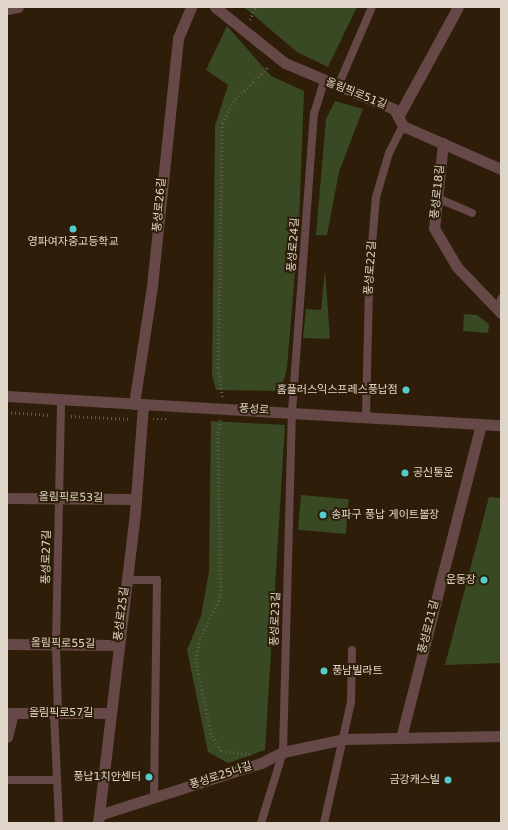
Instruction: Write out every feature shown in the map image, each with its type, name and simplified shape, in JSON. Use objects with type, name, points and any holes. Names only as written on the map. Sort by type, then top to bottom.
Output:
[{"type":"street","points":[[7,9],[18,7]]},
{"type":"street","name":"풍성로26길","points":[[138,404],[178,38],[191,7]]},
{"type":"street","name":"올림픽로51길","points":[[215,7],[278,57],[324,81],[394,109],[400,121],[443,143],[501,169]]},
{"type":"street","name":"풍성로22길","points":[[400,121],[458,7]]},
{"type":"street","name":"풍성로18길","points":[[443,143],[434,228],[457,267],[500,307]]},
{"type":"street","name":"풍성로","points":[[7,396],[61,401],[224,408],[501,424]]},
{"type":"street","name":"풍성로25길","points":[[99,819],[110,713],[136,499],[138,404]]},
{"type":"street","name":"풍성로21길","points":[[401,738],[481,424]]},
{"type":"street","name":"올림픽로53길","points":[[7,498],[136,499]]},
{"type":"street","name":"올림픽로55길","points":[[7,644],[118,645]]},
{"type":"street","name":"올림픽로57길","points":[[7,737],[10,713],[110,713]]},
{"type":"street","name":"풍성로25나길","points":[[99,819],[261,763],[283,752],[344,739],[501,736]]},
{"type":"lane","points":[[338,86],[372,7]]},
{"type":"lane","name":"풍성로24길","points":[[292,412],[314,114],[324,81]]},
{"type":"lane","name":"풍성로22길","points":[[366,416],[370,280],[376,197],[400,121]]},
{"type":"lane","points":[[437,198],[472,213]]},
{"type":"lane","name":"풍성로27길","points":[[59,823],[56,780],[56,644],[61,401]]},
{"type":"lane","name":"풍성로23길","points":[[261,823],[283,752],[292,412]]},
{"type":"lane","points":[[127,580],[157,580],[154,799]]},
{"type":"lane","points":[[324,823],[344,739],[351,702],[352,650]]},
{"type":"lane","points":[[7,780],[56,780]]},
{"type":"path","points":[[261,763],[249,752],[221,751],[212,736],[196,662],[200,639],[221,597],[218,434],[224,408],[218,368],[222,123],[235,99],[278,57]]},
{"type":"green space","points":[[357,7],[328,67],[297,52],[245,8]]},
{"type":"green space","points":[[227,26],[271,76],[304,91],[299,223],[287,368],[281,391],[216,390],[212,375],[215,126],[228,85],[206,70]]},
{"type":"green space","points":[[335,101],[363,109],[339,172],[327,235],[316,235],[326,119]]},
{"type":"green space","points":[[325,270],[330,339],[303,338],[306,309],[321,310]]},
{"type":"green space","points":[[464,314],[477,315],[489,324],[488,333],[463,331]]},
{"type":"green space","points":[[211,421],[285,425],[265,750],[228,763],[208,752],[187,650],[201,616],[209,572]]},
{"type":"green space","name":"송파구 풍납 게이트볼장","points":[[301,495],[349,499],[346,534],[298,530]]},
{"type":"green space","name":"운동장","points":[[489,497],[501,498],[501,663],[445,665]]},
{"type":"place","name":"영파여자중고등학교","points":[[73,229]]},
{"type":"place","name":"홈플러스익스프레스풍납점","points":[[406,390]]},
{"type":"place","name":"공신통운","points":[[405,473]]},
{"type":"place","name":"송파구 풍납 게이트볼장","points":[[323,515]]},
{"type":"place","name":"운동장","points":[[484,580]]},
{"type":"place","name":"풍남빌라트","points":[[324,671]]},
{"type":"place","name":"풍납1치안센터","points":[[149,777]]},
{"type":"place","name":"금강캐스빌","points":[[448,780]]}]
